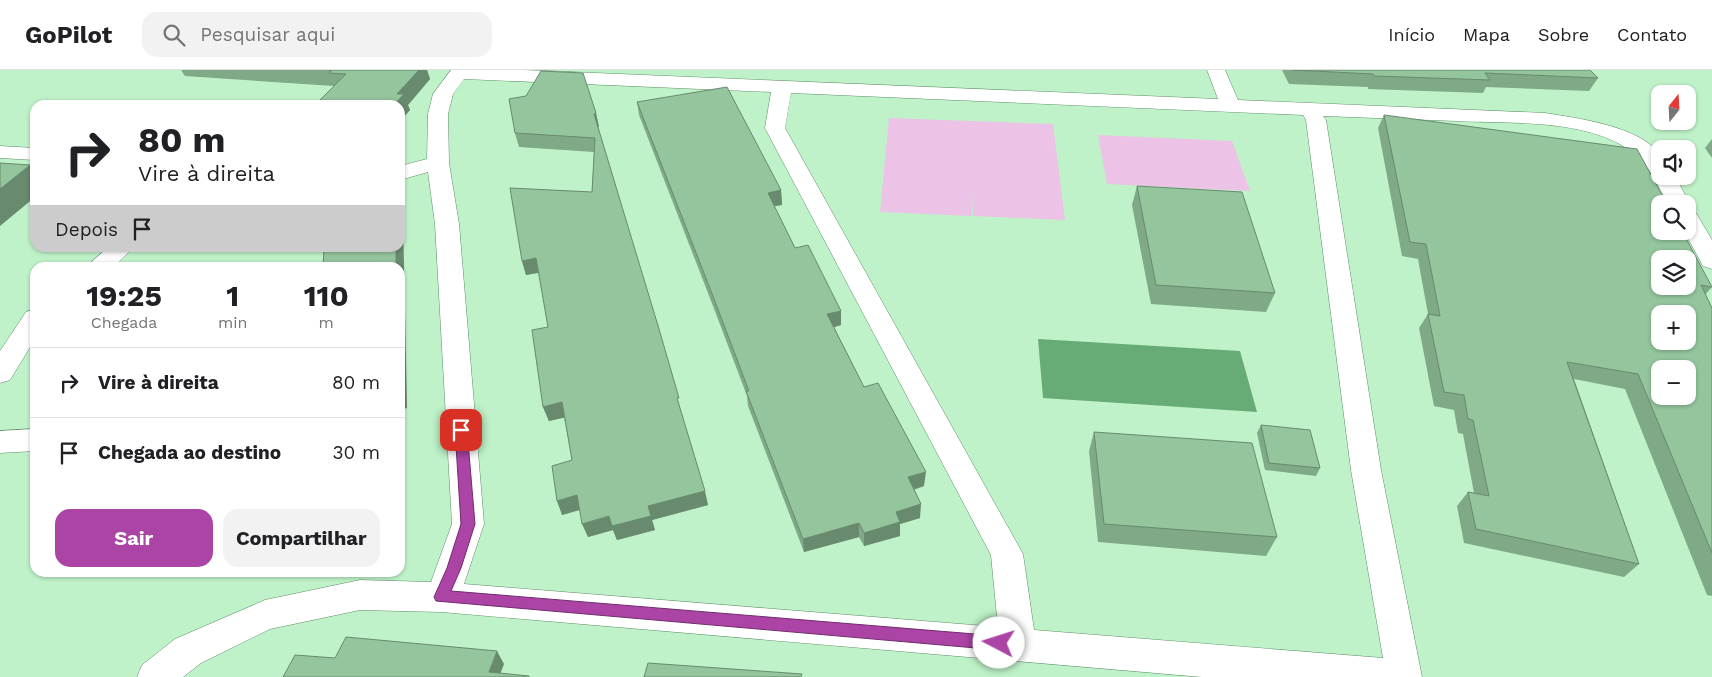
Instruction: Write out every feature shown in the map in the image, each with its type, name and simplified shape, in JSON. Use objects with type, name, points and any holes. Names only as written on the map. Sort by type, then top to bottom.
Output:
[{"type":"street","points":[[1216,70],[1230,105]]},
{"type":"street","points":[[441,597],[454,568],[468,524],[447,224],[438,163],[438,114],[443,94],[460,72],[782,86],[929,86],[1230,105],[1545,119],[1584,125],[1612,133],[1638,147],[1651,158]]},
{"type":"street","points":[[782,86],[775,128],[1007,554],[1018,645]]},
{"type":"street","points":[[155,677],[188,651],[266,615],[360,595],[441,597],[1403,677],[1366,470],[1316,120],[1309,109]]},
{"type":"street","points":[[0,152],[30,154]]},
{"type":"street","points":[[405,172],[438,163]]},
{"type":"street","points":[[1696,233],[1712,262]]},
{"type":"street","points":[[104,262],[116,252]]},
{"type":"street","points":[[0,373],[30,326]]},
{"type":"street","points":[[0,442],[30,440]]},
{"type":"shaded area","points":[[889,118],[1053,124],[1065,220],[973,216],[972,190],[972,216],[880,212]]},
{"type":"shaded area","points":[[1098,135],[1232,141],[1250,191],[1107,184]]},
{"type":"shaded area","points":[[1038,339],[1240,351],[1257,412],[1043,398]]},
{"type":"building","points":[[332,70],[419,70],[397,94],[404,94],[399,100],[320,100],[346,74],[329,73]]},
{"type":"building","points":[[1293,70],[1590,70],[1598,78],[1485,73],[1490,80],[1374,76],[1373,74]]},
{"type":"building","points":[[541,71],[583,73],[705,491],[648,506],[651,516],[612,526],[609,516],[582,524],[577,495],[557,501],[552,466],[572,460],[562,402],[543,407],[532,330],[548,327],[536,258],[522,261],[510,188],[592,192],[595,138],[515,133],[509,99],[526,96]]},
{"type":"building","points":[[727,87],[781,190],[768,193],[795,248],[808,245],[841,311],[827,314],[864,387],[878,383],[926,472],[908,477],[921,504],[896,512],[900,522],[864,533],[859,523],[803,539],[746,391],[749,391],[637,102]]},
{"type":"building","points":[[1384,115],[1637,149],[1651,175],[1651,185],[1657,185],[1662,195],[1651,195],[1651,240],[1687,240],[1692,250],[1651,250],[1651,295],[1696,295],[1696,257],[1712,287],[1701,285],[1712,308],[1712,553],[1638,374],[1567,362],[1639,564],[1476,529],[1468,492],[1489,496],[1473,420],[1468,419],[1464,395],[1444,392],[1428,314],[1440,316],[1426,244],[1410,242]]},
{"type":"building","points":[[0,163],[30,165],[0,189]]},
{"type":"building","points":[[1137,186],[1242,192],[1275,293],[1156,285]]},
{"type":"building","points":[[324,252],[396,252],[396,262],[323,262]]},
{"type":"building","points":[[1261,425],[1310,430],[1320,468],[1269,463]]},
{"type":"building","points":[[1094,432],[1252,443],[1277,537],[1104,524]]},
{"type":"building","points":[[346,637],[497,651],[489,672],[529,677],[283,677],[295,655],[335,658]]},
{"type":"building","points":[[648,663],[802,674],[801,677],[644,677]]},
{"type":"route","points":[[461,430],[468,524],[454,568],[441,597],[999,643]]}]
